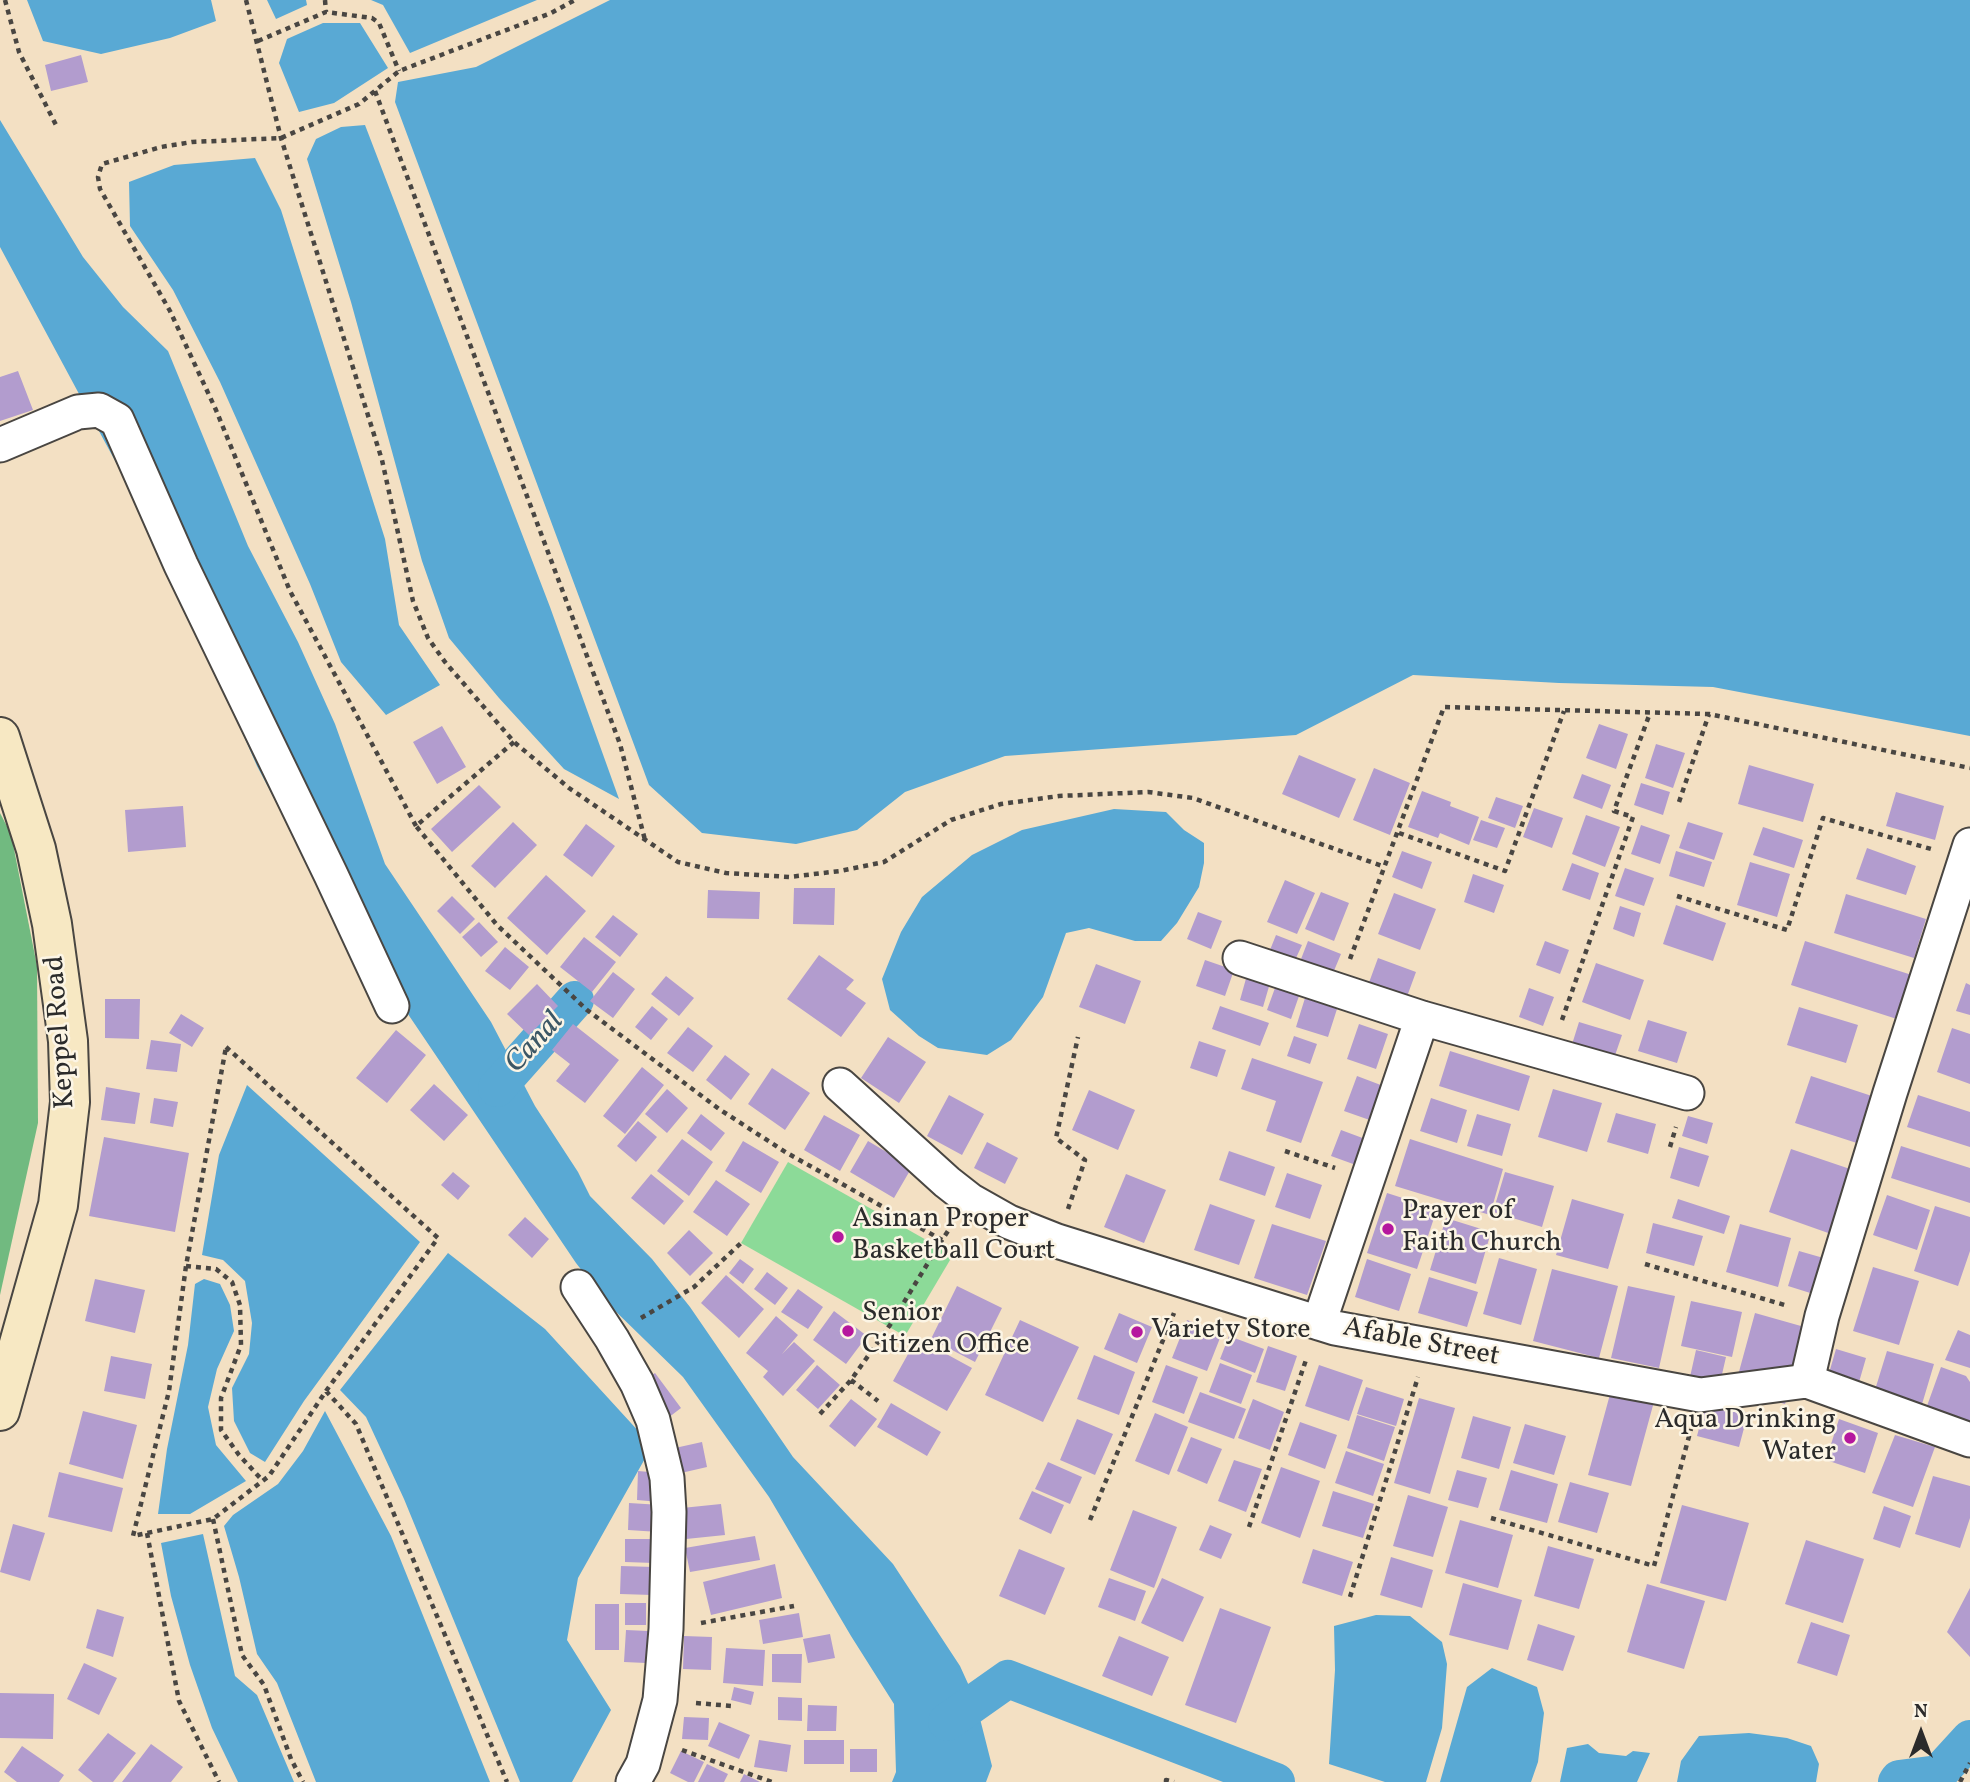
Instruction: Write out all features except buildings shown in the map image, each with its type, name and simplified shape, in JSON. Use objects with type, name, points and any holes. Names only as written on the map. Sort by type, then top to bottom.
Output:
[{"type":"street","points":[[0,445],[78,412],[99,410],[117,420],[181,565],[331,875],[391,1006]]},
{"type":"street","name":"Keppel Road","points":[[0,737],[36,849],[52,924],[68,1041],[70,1102],[58,1205],[0,1410]]},
{"type":"street","points":[[1807,1381],[1822,1317],[1968,852]]},
{"type":"street","points":[[1240,958],[1422,1018],[1687,1093]]},
{"type":"street","points":[[1319,1323],[1422,1018]]},
{"type":"street","name":"Afable Street","points":[[840,1085],[970,1200],[1009,1222],[1056,1241],[1319,1323],[1428,1346],[1700,1395],[1807,1381],[1970,1440]]},
{"type":"street","points":[[578,1287],[629,1368],[653,1420],[667,1478],[669,1512],[666,1629],[660,1700],[643,1764],[633,1782]]},
{"type":"path","points":[[5,0],[19,52],[56,125]]},
{"type":"path","points":[[246,0],[281,138],[382,460],[413,601],[428,638],[514,742],[569,788],[678,862],[726,873],[789,877],[840,871],[884,862],[951,820],[1001,804],[1059,796],[1148,792],[1193,798],[1385,867]]},
{"type":"path","points":[[325,0],[326,12]]},
{"type":"path","points":[[575,0],[551,13],[399,71],[359,104],[281,138],[192,142],[161,147],[102,164],[98,177],[100,189],[170,311],[216,410],[290,591],[416,826],[497,925],[587,1010],[719,1109],[787,1153],[942,1240]]},
{"type":"path","points":[[258,41],[326,12],[372,18],[379,23],[399,71]]},
{"type":"path","points":[[375,91],[620,744],[646,841]]},
{"type":"path","points":[[1338,990],[1444,707],[1709,714],[1970,768]]},
{"type":"path","points":[[1399,833],[1505,871],[1564,711]]},
{"type":"path","points":[[1550,1053],[1633,817],[1614,811],[1650,713]]},
{"type":"path","points":[[1679,802],[1709,714]]},
{"type":"path","points":[[416,826],[514,742]]},
{"type":"path","points":[[1677,896],[1787,930],[1823,818],[1968,852]]},
{"type":"path","points":[[1056,1241],[1085,1160],[1056,1138],[1078,1037]]},
{"type":"path","points":[[226,1047],[438,1238],[269,1476],[213,1519],[132,1536],[169,1391],[186,1266],[226,1047]]},
{"type":"path","points":[[1285,1151],[1368,1180]]},
{"type":"path","points":[[820,1414],[851,1380],[890,1325],[970,1200]]},
{"type":"path","points":[[636,1322],[694,1287],[741,1243]]},
{"type":"path","points":[[1645,1264],[1822,1317]]},
{"type":"path","points":[[186,1266],[216,1269],[233,1282],[240,1305],[241,1345],[221,1398],[221,1430],[263,1481]]},
{"type":"path","points":[[1090,1520],[1187,1280]]},
{"type":"path","points":[[1249,1527],[1319,1323]]},
{"type":"path","points":[[1350,1597],[1428,1346]]},
{"type":"path","points":[[851,1380],[878,1401]]},
{"type":"path","points":[[327,1391],[356,1424],[507,1782]]},
{"type":"path","points":[[1491,1518],[1654,1566],[1700,1395]]},
{"type":"path","points":[[213,1519],[242,1655],[264,1685],[291,1759],[303,1782]]},
{"type":"path","points":[[147,1533],[180,1701],[219,1782]]},
{"type":"path","points":[[666,1629],[794,1606]]},
{"type":"path","points":[[651,1739],[772,1782]]},
{"type":"path","points":[[1960,1782],[1970,1763]]},
{"type":"path","points":[[1166,1782],[1174,1782]]},
{"type":"green space","points":[[0,813],[11,834],[37,966],[38,1123],[0,1295]]},
{"type":"green space","points":[[788,1162],[953,1255],[905,1336],[741,1243]]},
{"type":"water","points":[[27,0],[211,0],[216,21],[170,38],[101,54],[43,41]]},
{"type":"water","points":[[267,0],[306,0],[307,5],[276,19]]},
{"type":"water","points":[[371,0],[537,0],[410,53],[383,5]]},
{"type":"water","points":[[610,0],[1970,0],[1970,736],[1713,687],[1559,683],[1413,675],[1296,735],[1005,756],[905,792],[857,830],[796,844],[702,833],[649,785],[395,102],[398,82],[476,67]]},
{"type":"water","points":[[323,23],[360,23],[388,68],[334,103],[299,112],[279,63],[287,39]]},
{"type":"water","points":[[0,120],[83,257],[123,307],[168,351],[248,546],[298,642],[335,724],[385,864],[491,1022],[535,1106],[578,1172],[590,1196],[652,1259],[690,1307],[793,1457],[893,1564],[960,1666],[975,1699],[992,1766],[986,1782],[892,1782],[896,1772],[894,1704],[769,1497],[683,1377],[608,1304],[576,1263],[387,983],[328,901],[257,766],[156,537],[0,247]]},
{"type":"water","points":[[365,125],[550,607],[619,799],[564,769],[449,638],[422,561],[351,302],[307,159],[316,139],[341,127]]},
{"type":"water","points":[[255,158],[281,210],[385,539],[399,625],[440,685],[386,715],[341,662],[310,584],[220,382],[173,290],[130,226],[129,182],[174,165]]},
{"type":"water","points":[[1114,809],[1166,812],[1184,830],[1204,843],[1204,863],[1199,887],[1177,923],[1161,941],[1135,941],[1089,928],[1066,933],[1043,997],[1011,1040],[987,1055],[938,1048],[919,1036],[890,1010],[882,979],[901,932],[922,897],[972,855],[1022,830]]},
{"type":"water","points":[[247,1085],[420,1242],[304,1401],[265,1462],[250,1453],[234,1421],[232,1388],[249,1354],[252,1323],[245,1281],[223,1260],[202,1255],[219,1155]]},
{"type":"water","points":[[448,1253],[545,1329],[652,1446],[578,1578],[567,1640],[611,1710],[572,1782],[520,1782],[404,1499],[366,1417],[340,1390]]},
{"type":"water","points":[[204,1279],[220,1284],[230,1305],[234,1331],[217,1369],[208,1407],[216,1445],[246,1481],[190,1514],[158,1514],[167,1449],[188,1345],[195,1284]]},
{"type":"water","points":[[325,1411],[391,1536],[490,1782],[316,1782],[277,1683],[257,1654],[224,1526],[233,1515],[278,1484],[303,1451]]},
{"type":"water","points":[[203,1534],[235,1676],[257,1695],[294,1782],[238,1782],[212,1728],[190,1665],[171,1596],[161,1543]]},
{"type":"water","points":[[1376,1615],[1410,1616],[1442,1642],[1447,1664],[1442,1728],[1426,1782],[1385,1782],[1329,1764],[1335,1670],[1334,1626]]},
{"type":"water","points":[[1492,1668],[1537,1687],[1544,1713],[1538,1762],[1531,1782],[1440,1782],[1467,1687]]},
{"type":"water","points":[[1749,1733],[1787,1738],[1811,1746],[1819,1764],[1816,1782],[1677,1782],[1681,1761],[1699,1736]]},
{"type":"water","points":[[1588,1744],[1599,1753],[1626,1756],[1633,1751],[1650,1753],[1637,1782],[1560,1782],[1567,1748]]},
{"type":"waterway","name":"Canal","points":[[497,1088],[575,1000]]},
{"type":"waterway","points":[[947,1722],[1008,1679],[1276,1782]]},
{"type":"waterway","points":[[1897,1782],[1899,1779],[1938,1774],[1970,1739]]},
{"type":"place","name":"Prayer of Faith Church","points":[[1388,1229]]},
{"type":"place","name":"Asinan Proper Basketball Court","points":[[838,1237]]},
{"type":"place","name":"Senior Citizen Office","points":[[848,1331]]},
{"type":"place","name":"Variety Store","points":[[1137,1332]]},
{"type":"place","name":"Aqua Drinking Water","points":[[1850,1438]]}]
